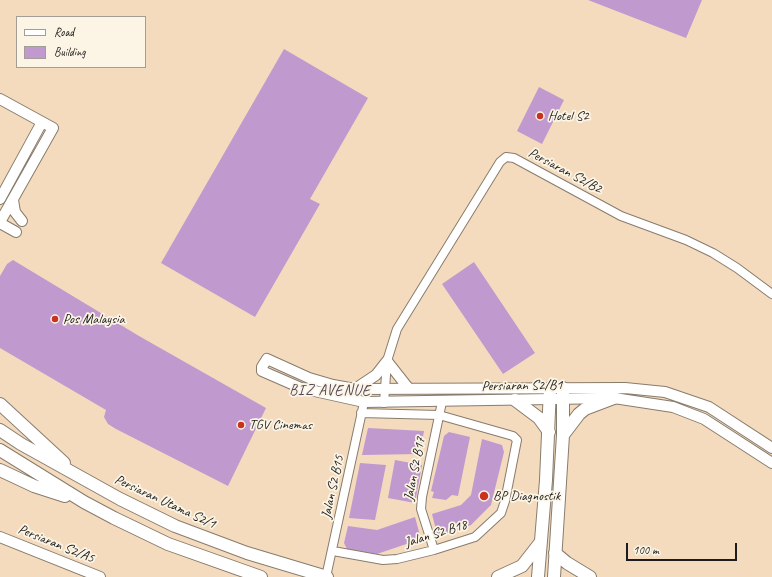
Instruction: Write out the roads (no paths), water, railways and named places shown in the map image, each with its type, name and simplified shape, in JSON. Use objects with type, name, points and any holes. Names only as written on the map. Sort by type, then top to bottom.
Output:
[{"type":"main road","points":[[538,577],[549,432],[550,394]]},
{"type":"main road","points":[[554,577],[563,435],[563,394]]},
{"type":"main road","points":[[563,435],[579,414],[585,409],[614,398]]},
{"type":"main road","points":[[515,400],[539,418],[549,432]]},
{"type":"main road","points":[[0,404],[79,477]]},
{"type":"main road","name":"Persiaran Utama S2/1","points":[[0,430],[79,477],[175,526],[247,553],[327,577]]},
{"type":"main road","points":[[0,450],[84,502],[168,544],[261,577]]},
{"type":"main road","points":[[0,470],[34,486],[84,502]]},
{"type":"main road","points":[[498,577],[522,566],[540,543]]},
{"type":"main road","points":[[555,552],[567,563],[590,577]]},
{"type":"street","points":[[0,99],[53,128],[13,200],[3,210],[0,222],[16,232],[0,232]]},
{"type":"street","points":[[0,199],[42,122]]},
{"type":"street","name":"Persiaran S2/B2","points":[[384,403],[387,361],[398,329],[419,291],[500,162],[506,157],[514,158],[621,216],[686,240],[713,253],[737,268],[772,294]]},
{"type":"street","points":[[13,200],[15,212],[22,220]]},
{"type":"street","name":"Persiaran S2/B1","points":[[550,394],[515,400],[384,403],[364,402],[301,388],[262,371],[267,360],[309,378],[333,385],[355,389],[409,389],[563,394],[614,398],[673,407],[704,419],[772,463]]},
{"type":"street","points":[[355,389],[376,375],[387,361],[409,389]]},
{"type":"street","name":"Persiaran S2/B1","points":[[563,394],[624,388],[665,392],[709,408],[772,448]]},
{"type":"street","name":"Jalan S2 B15","points":[[327,577],[364,402]]},
{"type":"street","name":"Jalan S2 B17","points":[[434,550],[421,509],[442,402]]},
{"type":"street","points":[[361,413],[439,415]]},
{"type":"street","name":"Jalan S2 B18","points":[[332,550],[383,560],[397,559],[434,550],[475,537],[501,513],[517,440],[513,436],[439,415]]},
{"type":"street","name":"Persiaran S2/A5","points":[[0,537],[100,577]]},
{"type":"place","name":"Hotel S2","points":[[540,116]]},
{"type":"place","name":"Pos Malaysia","points":[[55,319]]},
{"type":"place","name":"TGV Cinemas","points":[[241,425]]},
{"type":"place","name":"BP Diagnostik","points":[[484,496]]},
{"type":"district","name":"BIZ AVENUE","points":[[330,391]]}]
